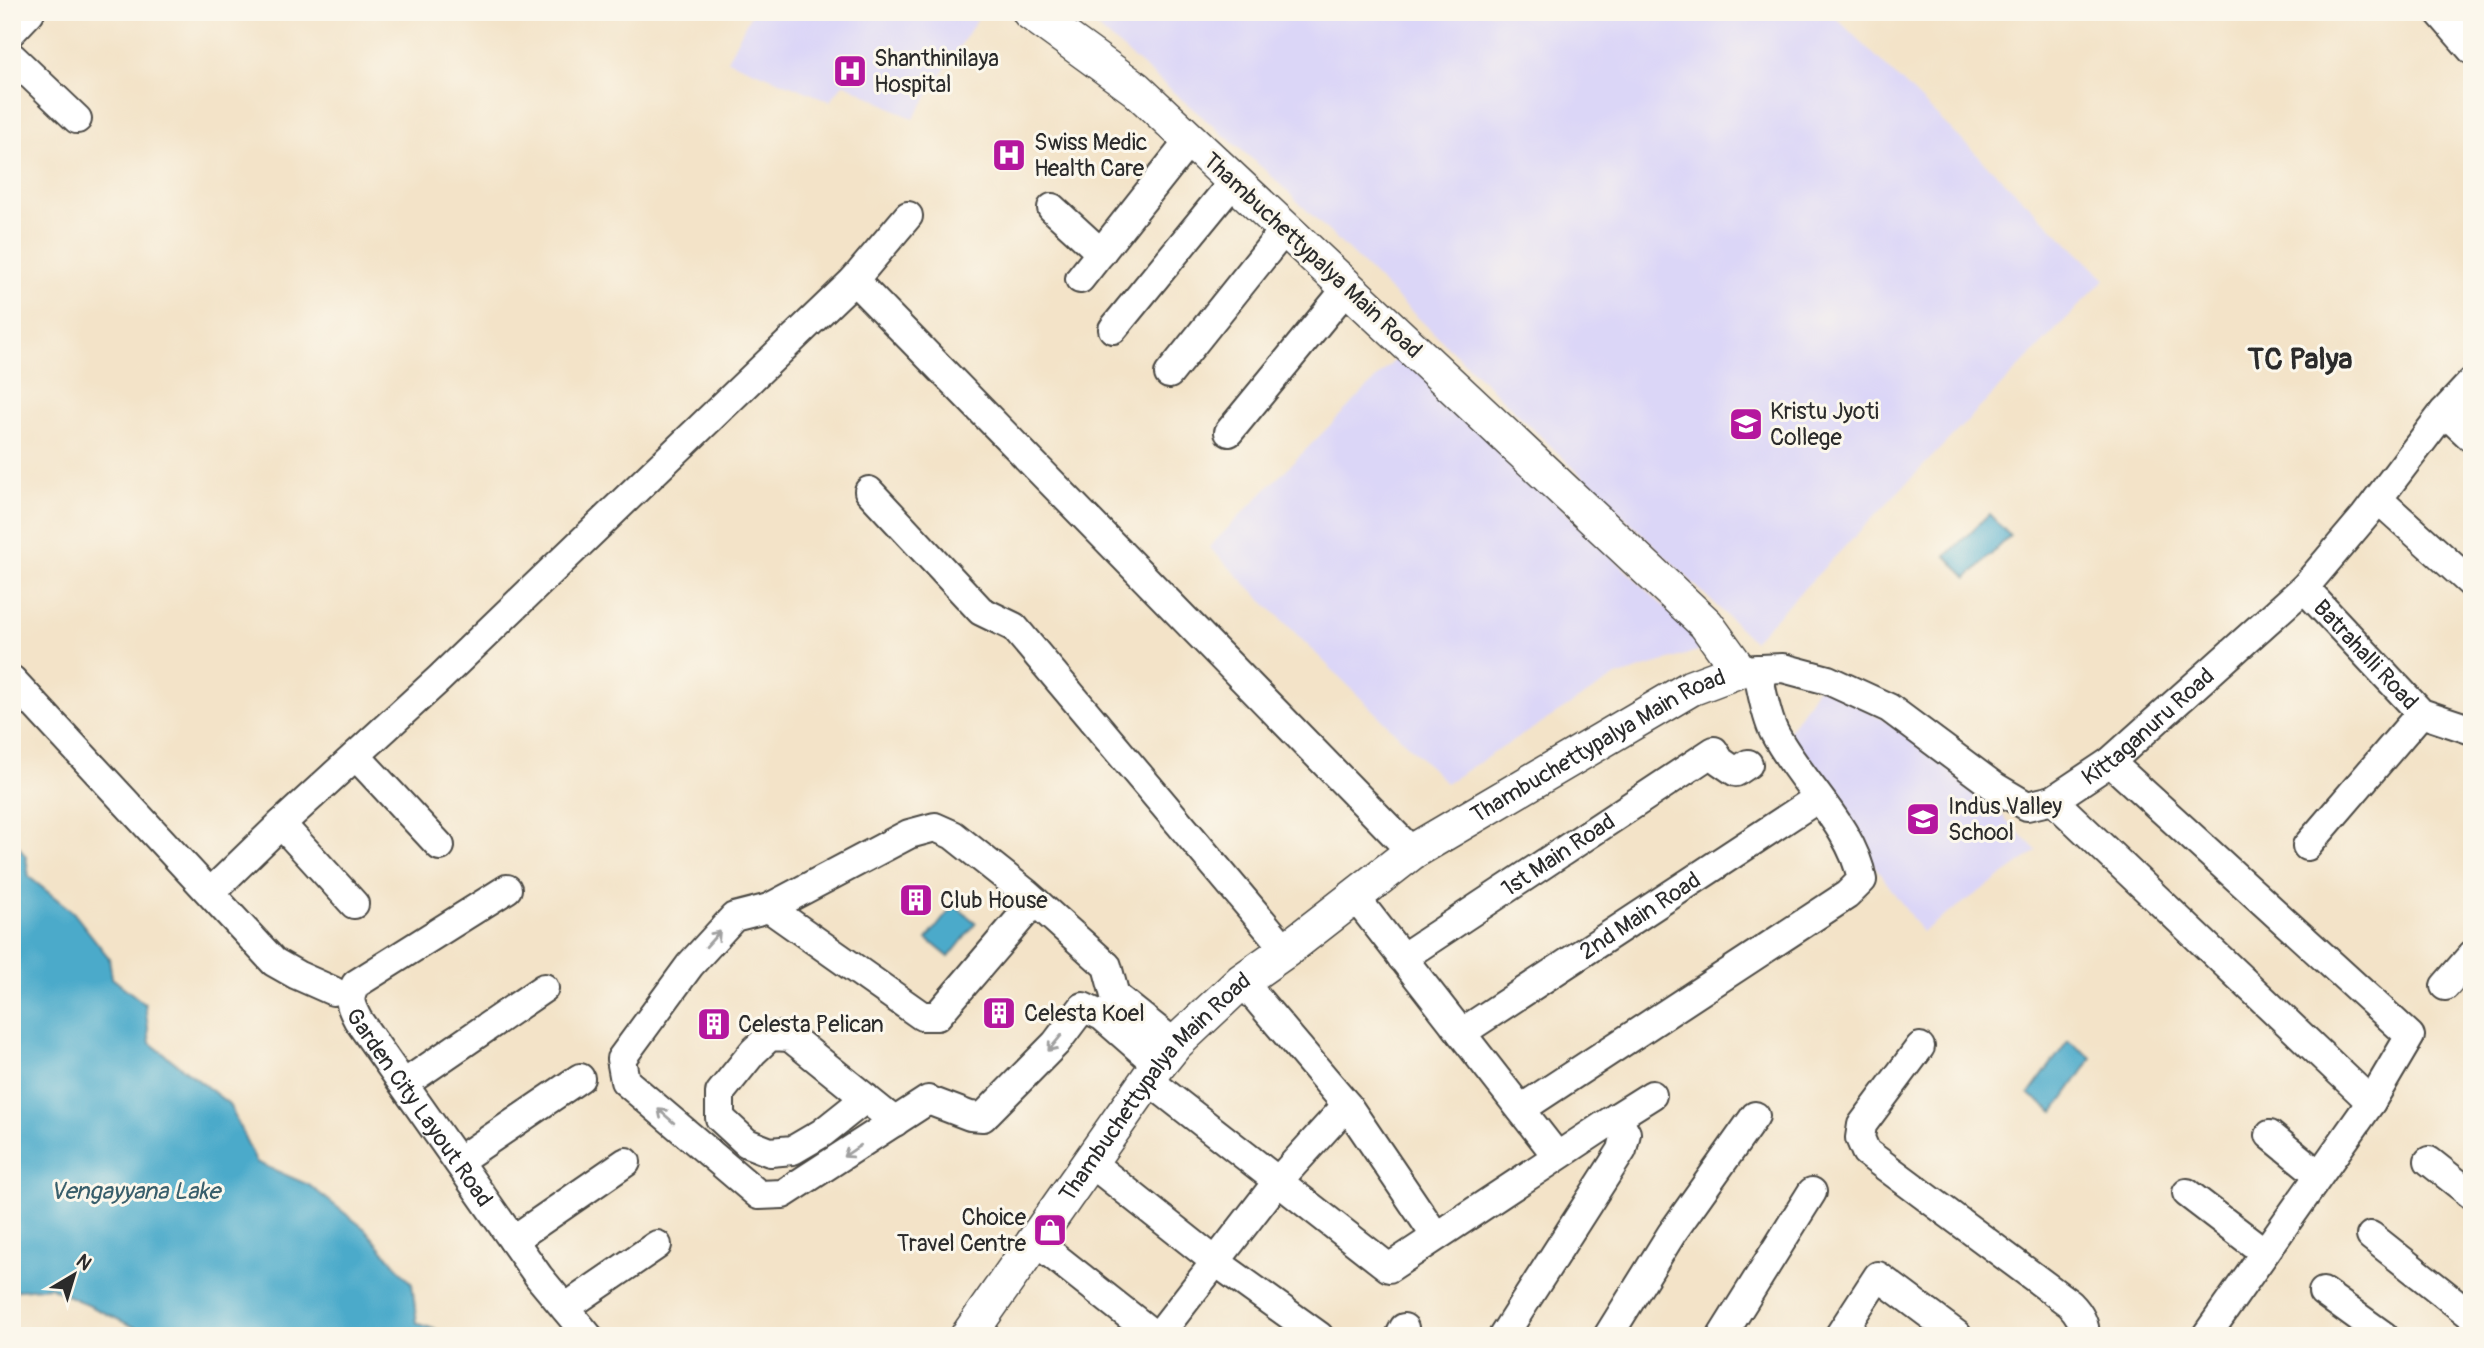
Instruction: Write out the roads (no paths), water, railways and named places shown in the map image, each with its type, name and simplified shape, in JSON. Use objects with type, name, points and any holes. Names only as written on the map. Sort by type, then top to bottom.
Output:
[{"type":"main road","name":"Thambuchettypalya Main Road","points":[[968,1336],[1160,1063],[1241,981],[1286,950],[1412,852],[1691,688],[1748,669],[1706,624],[1136,89],[1030,12]]},
{"type":"street","points":[[12,31],[30,12]]},
{"type":"street","points":[[2439,12],[2472,50]]},
{"type":"street","points":[[12,57],[77,119]]},
{"type":"street","points":[[1080,279],[1191,140]]},
{"type":"street","points":[[1113,330],[1234,181]]},
{"type":"street","points":[[1052,208],[1101,253]]},
{"type":"street","points":[[211,892],[281,824],[439,680],[854,280],[908,216]]},
{"type":"street","points":[[1169,374],[1285,229]]},
{"type":"street","points":[[854,280],[1412,852]]},
{"type":"street","points":[[1229,432],[1347,288]]},
{"type":"street","name":"Kittaganuru Road","points":[[2053,800],[2109,762],[2304,587],[2378,499],[2444,412],[2472,382]]},
{"type":"street","points":[[2444,412],[2472,438]]},
{"type":"street","points":[[869,491],[981,611],[1014,627],[1286,950]]},
{"type":"street","points":[[2378,499],[2472,584]]},
{"type":"street","name":"Batrahalli Road","points":[[2304,587],[2421,713],[2472,730]]},
{"type":"street","points":[[1521,1109],[1847,895],[1862,880],[1854,851],[1773,730],[1748,669],[1783,668],[1828,680],[1889,708],[1995,787],[2027,806],[2053,800],[2371,1102]]},
{"type":"street","points":[[12,680],[274,962],[333,990]]},
{"type":"street","points":[[2306,846],[2421,713]]},
{"type":"street","name":"1st Main Road","points":[[1402,958],[1714,751],[1720,761],[1736,772],[1748,764]]},
{"type":"street","points":[[356,756],[440,846]]},
{"type":"street","points":[[2109,762],[2410,1036],[2371,1102],[2206,1336]]},
{"type":"street","name":"2nd Main Road","points":[[1461,1033],[1818,798]]},
{"type":"street","points":[[281,824],[354,904]]},
{"type":"street","points":[[1107,967],[1083,1007],[1056,1043],[983,1117],[970,1116],[928,1100],[783,1194],[759,1195],[625,1081],[621,1059],[690,965],[734,917],[769,908],[909,834],[935,827],[953,835],[1035,901],[1107,967],[1115,996],[1160,1063]]},
{"type":"street","name":"Garden City Layout Road","points":[[507,889],[356,984],[349,1004],[513,1240],[588,1336]]},
{"type":"street","points":[[1355,897],[1558,1156]]},
{"type":"street","points":[[769,908],[922,1016],[937,1016],[1035,901]]},
{"type":"street","points":[[2445,986],[2472,955]]},
{"type":"street","points":[[1241,981],[1347,1105],[1435,1235]]},
{"type":"street","points":[[404,1084],[544,988]]},
{"type":"street","points":[[1083,1007],[1102,1016],[1160,1063],[1278,1181],[1389,1268],[1435,1235],[1652,1095]]},
{"type":"street","points":[[866,1098],[821,1133],[793,1150],[770,1153],[747,1143],[720,1118],[720,1093],[753,1052],[770,1036],[790,1037],[866,1098],[895,1122]]},
{"type":"street","points":[[1920,1048],[1863,1125],[1860,1138],[1866,1152],[2070,1304],[2077,1312],[2085,1336]]},
{"type":"street","points":[[458,1161],[580,1078]]},
{"type":"street","points":[[1035,1241],[1156,1336],[1278,1181],[1347,1105]]},
{"type":"street","points":[[1608,1336],[1672,1233],[1755,1115]]},
{"type":"street","points":[[1503,1336],[1622,1150],[1626,1133],[1617,1116]]},
{"type":"street","points":[[714,1157],[734,1130]]},
{"type":"street","points":[[2270,1135],[2319,1175]]},
{"type":"street","points":[[2429,1161],[2472,1195]]},
{"type":"street","points":[[513,1240],[625,1162]]},
{"type":"street","points":[[1090,1162],[1216,1262],[1319,1336]]},
{"type":"street","points":[[1722,1336],[1812,1192]]},
{"type":"street","points":[[2187,1194],[2264,1252]]},
{"type":"street","points":[[2371,1236],[2472,1316]]},
{"type":"street","points":[[565,1308],[657,1245]]},
{"type":"street","points":[[1839,1336],[1878,1276],[1957,1335]]},
{"type":"street","points":[[2322,1292],[2384,1336]]},
{"type":"water","points":[[1989,514],[2010,536],[1967,578],[1946,556]]},
{"type":"water","name":"Vengayyana Lake","points":[[12,836],[26,857],[29,877],[73,912],[109,958],[112,978],[145,1004],[150,1043],[229,1104],[256,1162],[309,1185],[365,1229],[412,1284],[417,1323],[453,1336],[153,1336],[50,1287],[12,1291]]},
{"type":"water","points":[[954,905],[976,923],[949,957],[927,939]]},
{"type":"water","points":[[2068,1041],[2092,1058],[2054,1112],[2029,1094]]},
{"type":"place","name":"Shanthinilaya Hospital","points":[[850,71]]},
{"type":"place","name":"Swiss Medic Health Care","points":[[1009,155]]},
{"type":"place","name":"Kristu Jyoti College","points":[[1746,424]]},
{"type":"place","name":"Indus Valley School","points":[[1923,819]]},
{"type":"place","name":"Club House","points":[[916,900]]},
{"type":"place","name":"Celesta Koel","points":[[999,1013]]},
{"type":"place","name":"Celesta Pelican","points":[[714,1024]]},
{"type":"place","name":"Choice Travel Centre","points":[[1050,1230]]},
{"type":"district","name":"TC Palya","points":[[2300,359]]}]
